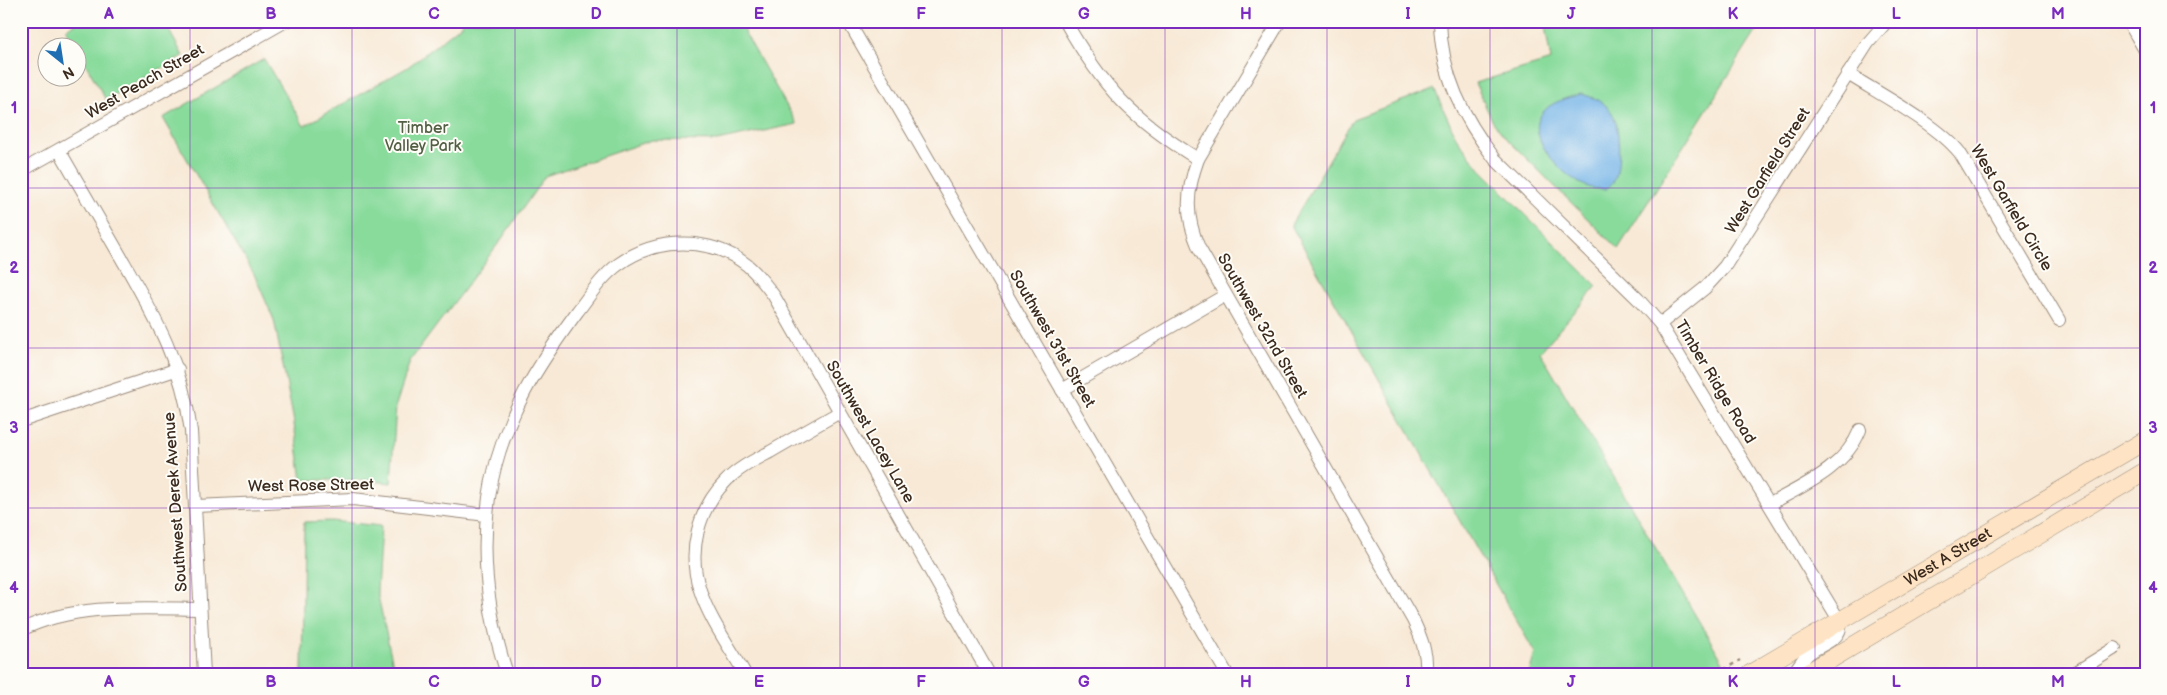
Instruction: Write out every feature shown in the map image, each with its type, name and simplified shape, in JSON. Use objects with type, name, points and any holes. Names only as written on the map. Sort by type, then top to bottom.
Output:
[{"type":"main road","name":"West A Street","points":[[1750,674],[2146,440]]},
{"type":"main road","name":"West A Street","points":[[1806,674],[2146,471]]},
{"type":"street","name":"West Peach Street","points":[[21,171],[286,21]]},
{"type":"street","name":"Southwest 31st Street","points":[[848,21],[1228,674]]},
{"type":"street","points":[[1065,21],[1094,69],[1116,97],[1164,139],[1198,159]]},
{"type":"street","name":"Southwest 32nd Street","points":[[1280,21],[1198,159],[1188,194],[1191,230],[1224,296],[1413,620],[1426,653],[1426,674]]},
{"type":"street","name":"Timber Ridge Road","points":[[1440,21],[1442,49],[1450,80],[1458,103],[1478,138],[1495,159],[1638,299],[1660,324],[1839,620]]},
{"type":"street","name":"West Garfield Street","points":[[1660,324],[1705,288],[1725,266],[1868,43],[1887,21]]},
{"type":"street","points":[[2128,21],[2146,52]]},
{"type":"street","name":"West Garfield Circle","points":[[1848,74],[1926,123],[1953,144],[2059,320]]},
{"type":"street","name":"Southwest Derek Avenue","points":[[59,150],[156,318],[178,370],[188,412],[196,506],[199,609],[204,674]]},
{"type":"street","name":"Southwest Lacey Lane","points":[[506,674],[489,604],[485,542],[487,515],[497,462],[514,412],[530,380],[551,347],[603,278],[618,264],[649,248],[665,244],[689,243],[708,246],[746,264],[762,279],[774,296],[990,674]]},
{"type":"street","points":[[1062,390],[1224,296]]},
{"type":"street","points":[[21,420],[178,370]]},
{"type":"street","points":[[745,674],[708,610],[700,590],[695,570],[694,548],[698,529],[713,496],[737,471],[840,412]]},
{"type":"street","points":[[1770,504],[1838,462],[1855,442],[1860,430]]},
{"type":"street","name":"West Rose Street","points":[[196,506],[353,499],[487,515]]},
{"type":"street","points":[[21,630],[36,622],[68,613],[146,608],[199,609]]},
{"type":"street","points":[[1793,674],[1808,654],[1838,635],[1840,629],[1839,620]]},
{"type":"street","points":[[2073,674],[2115,648]]},
{"type":"green space","points":[[80,21],[164,21],[183,56],[106,100],[88,68],[88,38],[71,38],[66,29]]},
{"type":"green space","name":"Timber Valley Park","points":[[463,21],[738,21],[797,124],[717,141],[652,140],[545,176],[501,240],[410,361],[396,405],[391,483],[362,480],[302,480],[293,417],[274,320],[254,274],[163,118],[264,59],[304,126],[408,67],[459,27]]},
{"type":"green space","points":[[1544,21],[1763,21],[1618,249],[1505,137],[1493,122],[1475,83],[1551,60]]},
{"type":"green space","points":[[1434,89],[1457,139],[1480,169],[1597,286],[1540,352],[1723,662],[1702,674],[1529,674],[1535,653],[1291,225],[1353,119]]},
{"type":"green space","points":[[332,521],[381,526],[377,591],[395,674],[302,674],[304,522]]},
{"type":"water","points":[[1581,94],[1595,99],[1608,107],[1615,121],[1618,138],[1618,167],[1614,181],[1606,189],[1589,187],[1568,175],[1550,157],[1538,135],[1538,125],[1544,111],[1559,101]]}]
